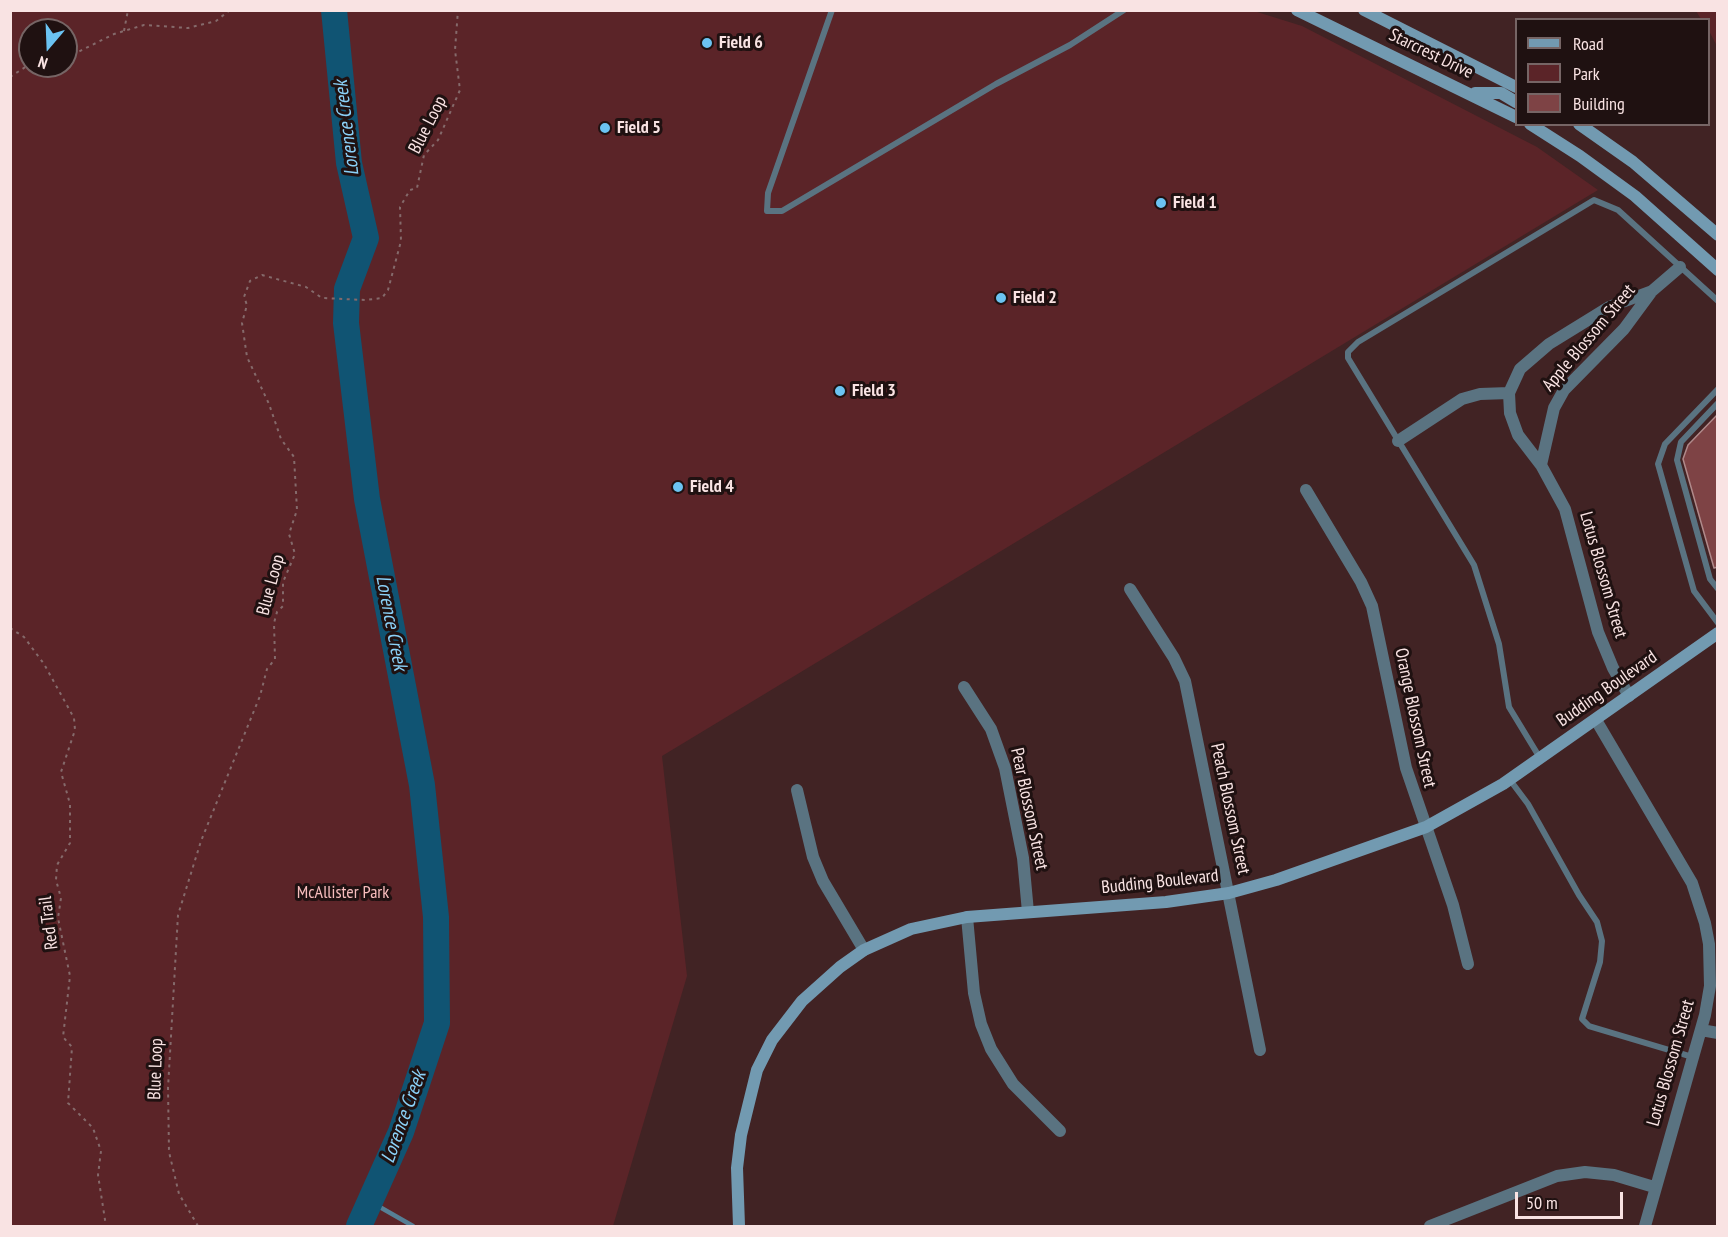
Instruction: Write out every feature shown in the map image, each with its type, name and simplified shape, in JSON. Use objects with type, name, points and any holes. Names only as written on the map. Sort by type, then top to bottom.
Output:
[{"type":"street","name":"Starcrest Drive","points":[[1297,10],[1515,116]]},
{"type":"street","name":"Starcrest Drive","points":[[1364,10],[1515,86]]},
{"type":"street","points":[[1470,93],[1501,93],[1515,101]]},
{"type":"street","points":[[1533,126],[1580,156],[1635,196],[1718,270]]},
{"type":"street","points":[[1582,126],[1633,162],[1718,235]]},
{"type":"street","name":"Apple Blossom Street","points":[[1541,465],[1554,408],[1564,390],[1624,329],[1652,291],[1680,267]]},
{"type":"street","name":"Apple Blossom Street","points":[[1509,393],[1520,369],[1549,344],[1609,307],[1652,291]]},
{"type":"street","points":[[1398,441],[1462,399],[1480,394],[1509,393]]},
{"type":"street","name":"Lotus Blossom Street","points":[[1509,393],[1510,413],[1518,435],[1541,465],[1565,509],[1598,632],[1613,668],[1629,696]]},
{"type":"street","name":"Orange Blossom Street","points":[[1306,490],[1361,582],[1372,606],[1406,768],[1453,905],[1468,964]]},
{"type":"street","name":"Peach Blossom Street","points":[[1130,589],[1174,658],[1185,681],[1260,1050]]},
{"type":"street","name":"Budding Boulevard","points":[[739,1227],[737,1167],[743,1125],[757,1070],[772,1040],[802,1001],[833,973],[864,950],[911,929],[967,917],[1167,902],[1229,893],[1276,880],[1426,827],[1510,780],[1718,633]]},
{"type":"street","name":"Pear Blossom Street","points":[[964,687],[991,729],[1005,768],[1023,858],[1028,912]]},
{"type":"street","name":"Lotus Blossom Street","points":[[1596,720],[1682,865],[1700,903],[1709,944],[1710,986],[1701,1030],[1654,1186],[1645,1227]]},
{"type":"street","points":[[797,790],[813,856],[823,881],[864,950]]},
{"type":"street","points":[[967,917],[974,993],[981,1024],[991,1049],[1012,1084],[1060,1131]]},
{"type":"street","points":[[1701,1030],[1718,1033]]},
{"type":"street","points":[[1431,1227],[1557,1176],[1585,1172],[1614,1175],[1654,1186]]},
{"type":"lane","points":[[832,10],[768,193],[767,211],[782,211],[996,84],[1070,45],[1124,10]]},
{"type":"lane","points":[[1540,759],[1509,707],[1499,644],[1474,565],[1348,358],[1348,352],[1358,342],[1594,200],[1618,210],[1718,302]]},
{"type":"lane","points":[[1718,389],[1665,444],[1658,464],[1694,591],[1718,623]]},
{"type":"lane","points":[[1718,403],[1681,442],[1677,460],[1710,579],[1718,589]]},
{"type":"lane","points":[[1510,780],[1528,804],[1579,895],[1597,922],[1602,941],[1600,962],[1582,1019],[1589,1026],[1693,1057]]},
{"type":"path","points":[[124,31],[128,10]]},
{"type":"path","points":[[78,52],[124,31],[144,25],[188,28],[216,21],[230,10]]},
{"type":"path","name":"Blue Loop","points":[[198,1227],[179,1194],[169,1152],[168,1088],[178,915],[198,850],[260,696],[267,669],[275,659],[274,623],[277,612],[283,606],[283,582],[295,554],[289,534],[297,510],[294,457],[281,439],[269,404],[246,357],[242,323],[247,304],[244,297],[250,281],[262,275],[306,287],[322,298],[365,300],[382,298],[388,290],[401,241],[400,207],[410,190],[417,188],[424,155],[438,140],[460,90],[455,50],[458,10]]},
{"type":"path","name":"Red Trail","points":[[10,628],[24,638],[44,664],[74,718],[75,730],[61,772],[70,804],[70,843],[57,865],[56,880],[61,898],[58,918],[70,976],[63,1037],[72,1047],[68,1103],[93,1128],[101,1151],[98,1175],[106,1227]]},
{"type":"green space","name":"McAllister Park","points":[[10,11],[1254,11],[1302,26],[1537,147],[1598,190],[662,756],[687,976],[613,1226],[11,1226]]},
{"type":"green space","points":[[1696,11],[1717,11],[1717,46],[1710,33],[1710,18],[1700,18]]},
{"type":"building","points":[[1718,414],[1718,567],[1714,568],[1683,459],[1688,445]]},
{"type":"waterway","name":"Lorence Creek","points":[[334,10],[349,163],[366,238],[347,289],[346,323],[367,499],[422,785],[436,917],[437,1023],[401,1132],[359,1226]]},
{"type":"waterway","points":[[371,1202],[413,1226]]},
{"type":"place","name":"Field 6","points":[[707,43]]},
{"type":"place","name":"Field 5","points":[[605,128]]},
{"type":"place","name":"Field 1","points":[[1161,203]]},
{"type":"place","name":"Field 2","points":[[1001,298]]},
{"type":"place","name":"Field 3","points":[[840,391]]},
{"type":"place","name":"Field 4","points":[[678,487]]}]
